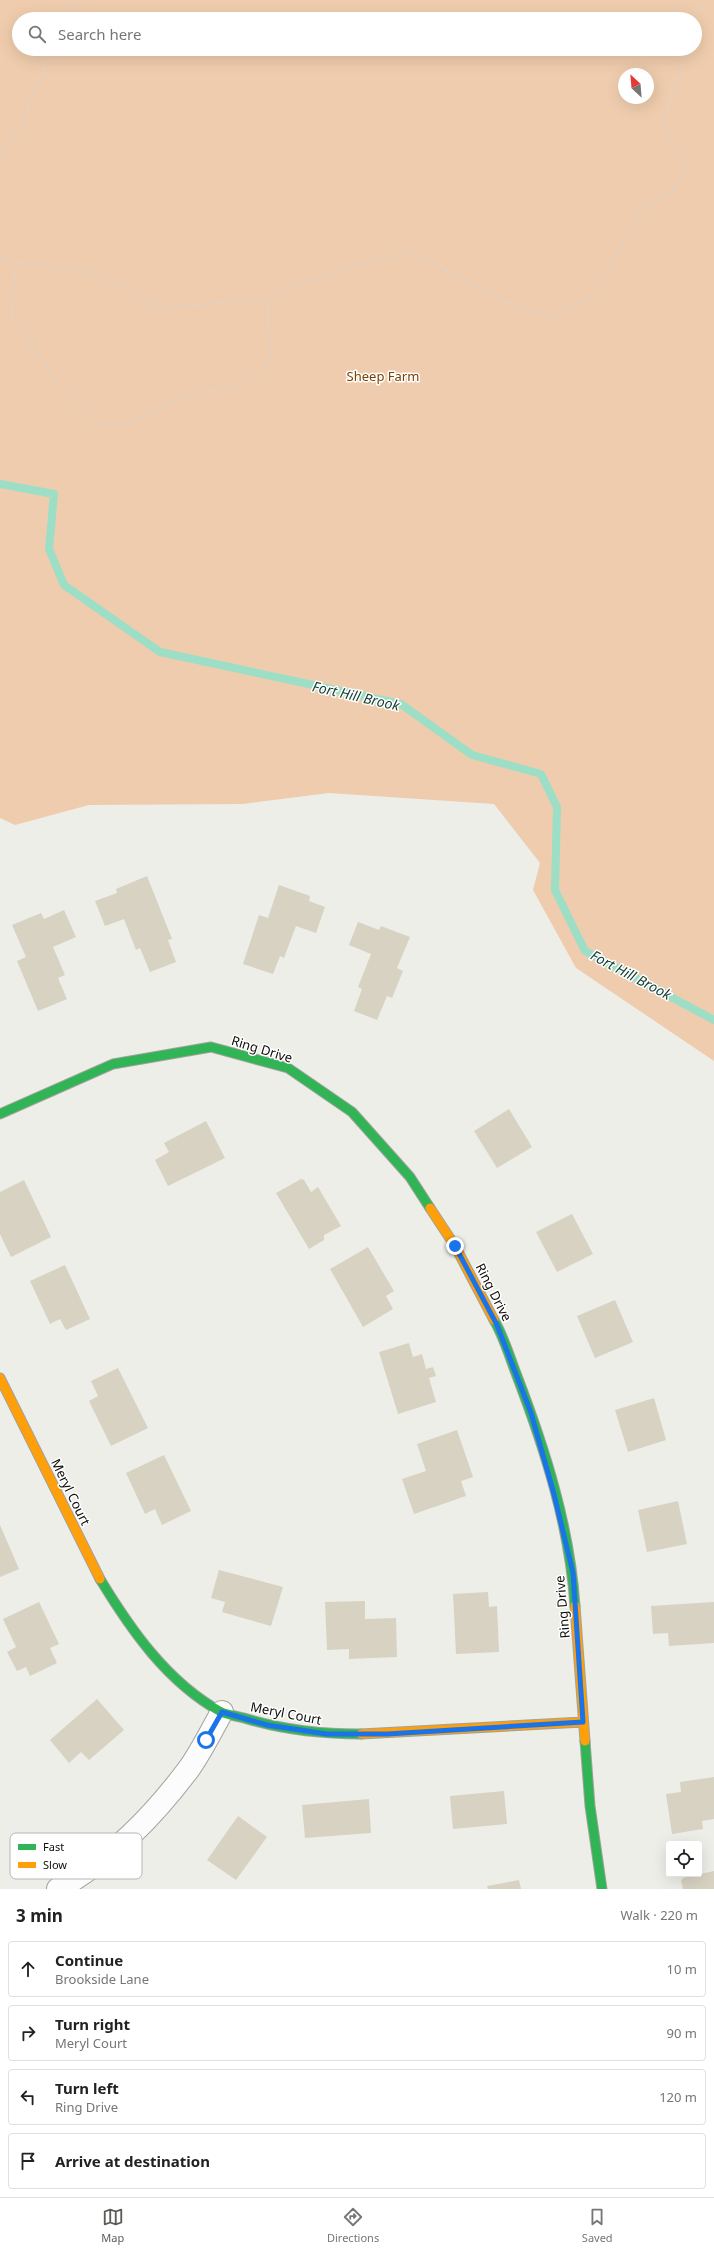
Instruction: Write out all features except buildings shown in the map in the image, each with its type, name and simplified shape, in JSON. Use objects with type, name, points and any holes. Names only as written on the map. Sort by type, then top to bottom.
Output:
[{"type":"street","name":"Ring Drive","points":[[0,1114],[113,1064],[211,1047],[288,1068],[352,1112],[410,1177],[455,1246],[497,1325],[531,1413],[554,1494],[573,1573],[590,1806],[602,1889]]},
{"type":"street","name":"Meryl Court","points":[[0,1378],[94,1568],[123,1617],[148,1650],[181,1683],[222,1712],[267,1725],[327,1734],[387,1734],[583,1722]]},
{"type":"street","points":[[135,1833],[189,1769],[222,1712]]},
{"type":"street","points":[[58,1889],[76,1879]]},
{"type":"path","points":[[70,12],[81,0]]},
{"type":"path","points":[[699,12],[703,0]]},
{"type":"path","points":[[0,155],[20,128],[49,56]]},
{"type":"path","points":[[0,258],[16,262],[96,273],[159,308],[267,299],[351,264],[413,252],[505,301],[552,318],[592,294],[645,207],[673,191],[690,161],[662,126],[684,56]]},
{"type":"path","points":[[16,262],[12,320],[29,339],[53,377],[95,422],[131,423],[158,407],[233,384],[260,372],[271,360],[267,299]]},
{"type":"green space","name":"Sheep Farm","points":[[0,0],[714,0],[714,1061],[576,968],[533,890],[540,863],[494,804],[329,793],[243,804],[89,805],[15,825],[0,818]]},
{"type":"waterway","name":"Fort Hill Brook","points":[[0,484],[54,494],[49,549],[64,585],[160,652],[401,704],[472,755],[541,774],[557,807],[555,890],[585,951],[714,1020]]},
{"type":"traffic: fast","points":[[0,1114],[113,1064],[211,1047],[288,1068],[352,1112],[410,1177],[430,1208]]},
{"type":"traffic: fast","points":[[494,1320],[504,1340],[537,1432],[555,1489],[568,1547],[575,1606]]},
{"type":"traffic: fast","points":[[100,1579],[124,1617],[167,1670],[184,1686],[221,1712],[273,1726],[317,1732],[361,1734]]},
{"type":"traffic: fast","points":[[585,1741],[590,1806],[602,1889]]},
{"type":"traffic: slow","points":[[430,1208],[455,1246],[494,1320]]},
{"type":"traffic: slow","points":[[0,1378],[100,1579]]},
{"type":"traffic: slow","points":[[575,1606],[585,1741]]},
{"type":"traffic: slow","points":[[361,1734],[583,1722]]},
{"type":"route","points":[[206,1740],[222,1712],[267,1725],[327,1734],[387,1734],[583,1722],[573,1573],[554,1494],[531,1413],[497,1325],[455,1246]]}]
